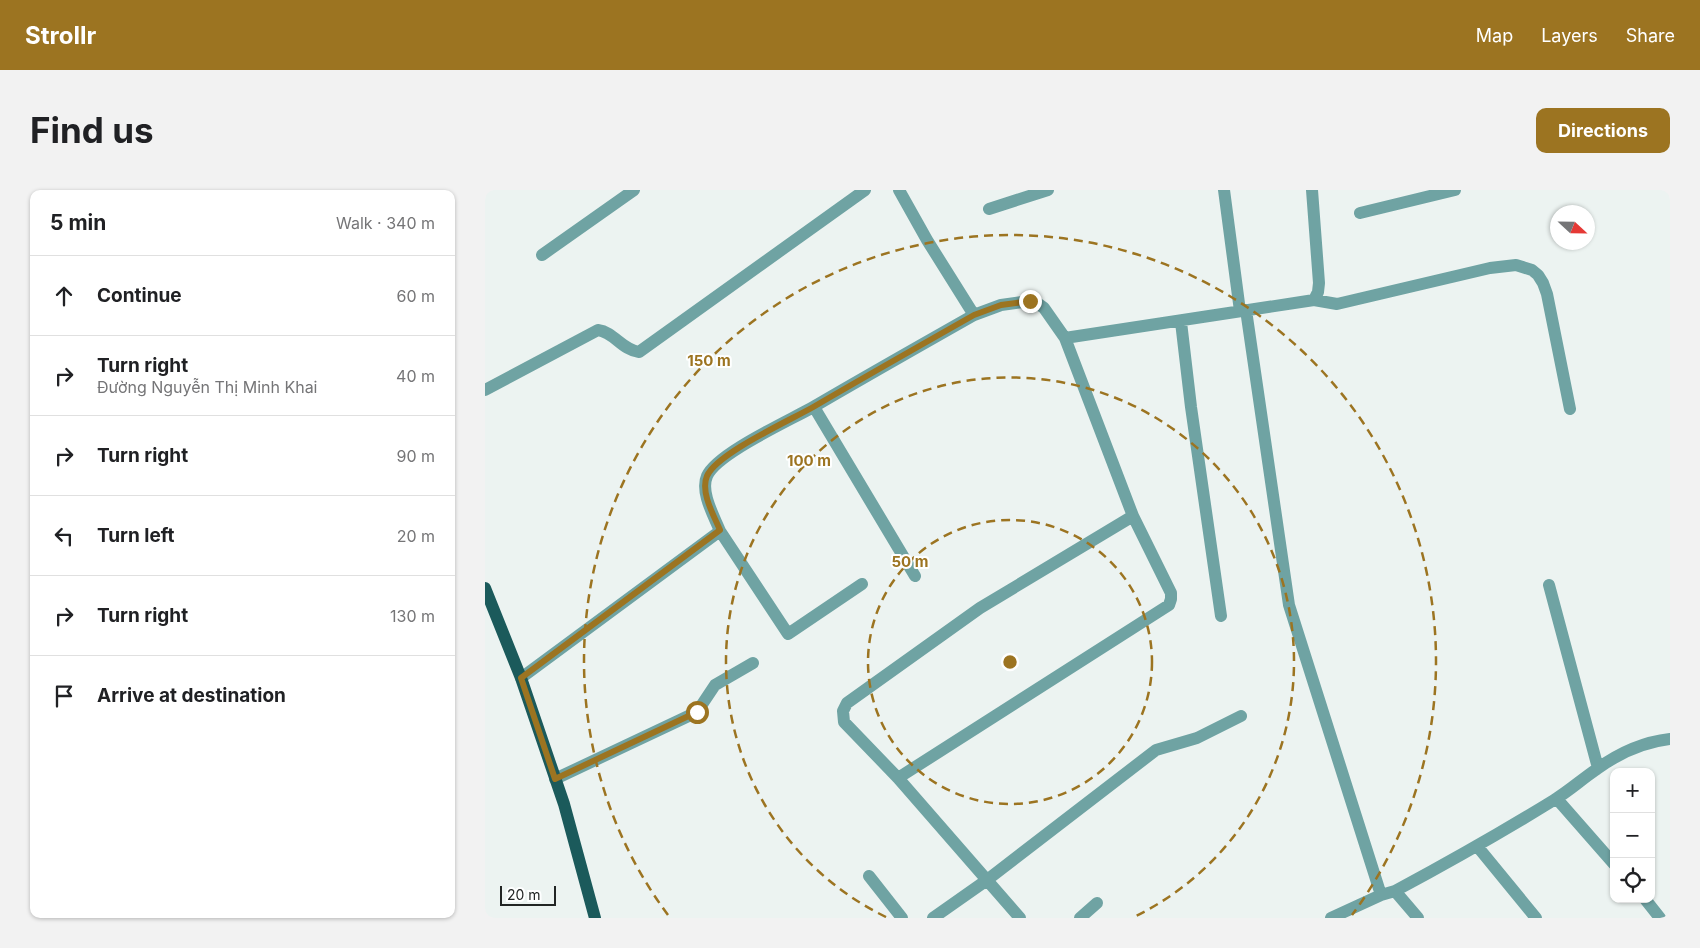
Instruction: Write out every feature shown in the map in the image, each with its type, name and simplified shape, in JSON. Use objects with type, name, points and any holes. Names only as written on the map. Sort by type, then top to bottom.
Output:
[{"type":"main road","points":[[485,588],[521,678],[565,804],[595,918]]},
{"type":"street","points":[[542,255],[634,190]]},
{"type":"street","points":[[485,390],[598,330],[604,331],[627,348],[639,352],[865,190]]},
{"type":"street","points":[[899,190],[927,240],[974,315]]},
{"type":"street","points":[[989,209],[1048,190]]},
{"type":"street","points":[[1224,190],[1289,605],[1381,895]]},
{"type":"street","points":[[1312,190],[1319,283],[1318,292],[1314,300]]},
{"type":"street","points":[[1360,213],[1455,190]]},
{"type":"street","points":[[1065,338],[1181,322],[1314,300],[1337,304],[1490,268],[1516,265],[1532,270],[1543,282],[1570,409]]},
{"type":"street","points":[[862,584],[788,634],[720,530],[708,499],[705,484],[711,470],[740,447],[814,407],[974,315],[1001,305],[1030,301],[1037,303],[1044,308],[1065,338],[1133,516],[1171,593],[1169,606],[898,778]]},
{"type":"street","points":[[1181,322],[1191,407],[1221,616]]},
{"type":"street","points":[[814,407],[915,576]]},
{"type":"street","points":[[1020,918],[898,778],[844,722],[843,711],[847,703],[980,608],[1133,516]]},
{"type":"street","points":[[521,678],[720,530]]},
{"type":"street","points":[[1549,585],[1598,768]]},
{"type":"street","points":[[555,779],[697,712],[715,685],[753,663]]},
{"type":"street","points":[[933,918],[987,880],[1156,750],[1197,738],[1241,716]]},
{"type":"street","points":[[1331,918],[1381,895],[1395,891],[1477,846],[1557,799],[1598,768],[1641,745],[1670,739]]},
{"type":"street","points":[[1557,799],[1610,859]]},
{"type":"street","points":[[1477,846],[1536,918]]},
{"type":"street","points":[[869,876],[902,918]]},
{"type":"street","points":[[1395,891],[1418,918]]},
{"type":"street","points":[[1080,918],[1097,903]]},
{"type":"street","points":[[1648,903],[1661,918]]},
{"type":"route","points":[[697,712],[555,779],[521,678],[720,530],[708,499],[705,484],[711,470],[740,447],[814,407],[974,315],[1001,305],[1030,301]]}]
